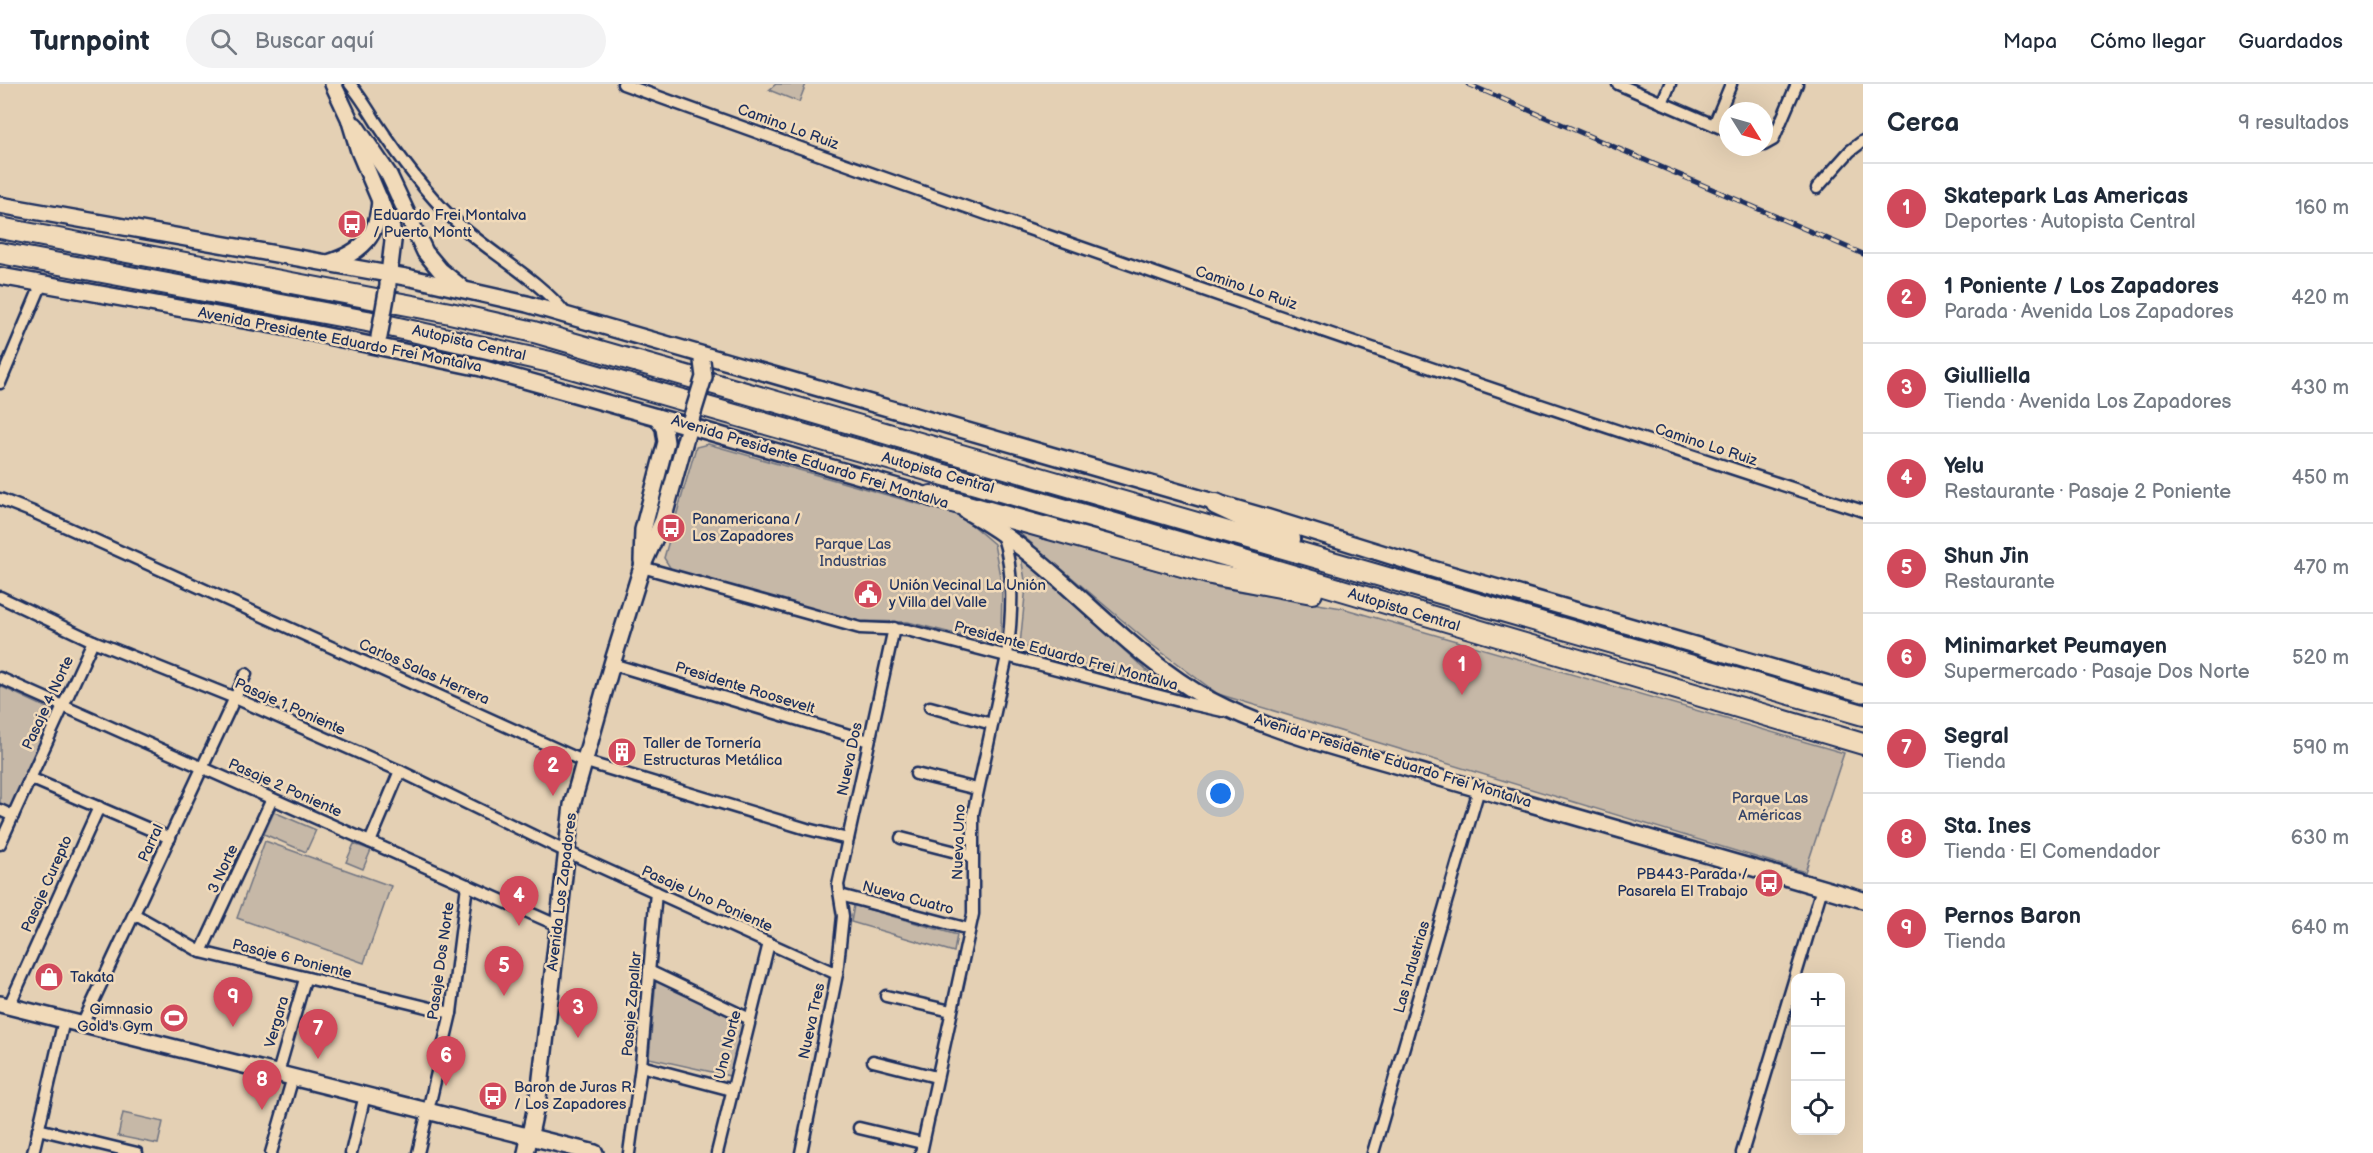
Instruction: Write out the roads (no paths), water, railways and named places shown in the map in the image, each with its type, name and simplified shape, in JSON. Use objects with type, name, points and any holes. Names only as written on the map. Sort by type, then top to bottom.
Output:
[{"type":"highway","name":"Autopista Central","points":[[0,228],[424,307],[524,330],[1863,715]]},
{"type":"highway","name":"Autopista Central","points":[[0,253],[367,321],[502,350],[634,386],[1863,744]]},
{"type":"highway","points":[[932,496],[1218,576],[1387,604]]},
{"type":"highway","points":[[1216,504],[1358,569]]},
{"type":"main road","points":[[333,84],[349,118],[359,151],[380,196],[392,229],[389,280],[378,341]]},
{"type":"main road","points":[[349,118],[389,175],[425,252],[440,270],[463,288]]},
{"type":"main road","points":[[326,264],[343,258],[365,244],[376,224],[380,196]]},
{"type":"main road","points":[[0,205],[326,264],[389,280],[463,288],[566,314],[698,355],[1863,694]]},
{"type":"main road","name":"Avenida Presidente Eduardo Frei Montalva","points":[[0,276],[378,341],[657,417],[690,422],[932,496],[965,510],[1000,531],[1045,566],[1159,667],[1208,699],[1240,714],[1304,737],[1863,900]]},
{"type":"main road","name":"Avenida Los Zapadores","points":[[526,1153],[540,1087],[572,805],[612,664],[642,567],[663,520],[704,377],[698,355]]},
{"type":"main road","name":"Avenida Los Zapadores","points":[[642,567],[643,530],[666,442],[664,428],[657,417]]},
{"type":"main road","points":[[4,1005],[595,1153]]},
{"type":"street","points":[[350,84],[404,162],[448,215],[482,246],[541,288],[566,314]]},
{"type":"street","name":"Camino Lo Ruiz","points":[[622,84],[1289,319],[1707,462],[1863,511]]},
{"type":"street","points":[[1618,84],[1719,127]]},
{"type":"street","points":[[1662,103],[1670,84]]},
{"type":"street","points":[[1714,125],[1731,84]]},
{"type":"street","points":[[1773,140],[1797,84]]},
{"type":"street","points":[[1817,188],[1863,141]]},
{"type":"street","points":[[0,383],[42,283]]},
{"type":"street","name":"Carlos Salas Herrera","points":[[0,499],[583,761],[807,830],[848,839]]},
{"type":"street","name":"Nueva Uno","points":[[922,1148],[973,914],[973,814],[1010,635],[1010,572],[1007,551],[1000,531]]},
{"type":"street","name":"Presidente Eduardo Frei Montalva","points":[[642,567],[860,628],[894,628],[1191,704],[1240,714]]},
{"type":"street","name":"Pasaje 1 Poniente","points":[[0,597],[93,640],[235,698],[400,771],[565,851]]},
{"type":"street","name":"Nueva Dos","points":[[840,895],[838,885],[894,628]]},
{"type":"street","name":"Pasaje 4 Norte","points":[[0,844],[93,640]]},
{"type":"street","name":"Presidente Roosevelt","points":[[612,664],[869,741]]},
{"type":"street","name":"Parral","points":[[82,1024],[246,674]]},
{"type":"street","name":"Pasaje 2 Poniente","points":[[0,678],[557,925]]},
{"type":"street","points":[[930,707],[992,724]]},
{"type":"street","points":[[370,842],[400,771]]},
{"type":"street","points":[[916,774],[977,789]]},
{"type":"street","points":[[30,778],[170,838]]},
{"type":"street","name":"Las Industrias","points":[[1373,1153],[1479,789]]},
{"type":"street","name":"3 Norte","points":[[201,952],[272,799]]},
{"type":"street","name":"Pasaje Curepto","points":[[4,1005],[99,807]]},
{"type":"street","points":[[0,810],[13,816]]},
{"type":"street","points":[[901,838],[972,856]]},
{"type":"street","name":"Pasaje Uno Poniente","points":[[565,851],[837,974]]},
{"type":"street","name":"Pasaje Dos Norte","points":[[418,1153],[451,1013],[467,885]]},
{"type":"street","points":[[1742,1153],[1822,888]]},
{"type":"street","name":"Pasaje Zapallar","points":[[629,1153],[641,1066],[656,892]]},
{"type":"street","name":"Nueva Cuatro","points":[[840,895],[969,929]]},
{"type":"street","name":"Nueva Tres","points":[[801,1153],[837,974],[843,916],[840,895]]},
{"type":"street","name":"Pasaje 6 Poniente","points":[[134,914],[201,952],[304,979],[451,1013]]},
{"type":"street","name":"Uno Norte","points":[[717,1153],[769,943]]},
{"type":"street","points":[[650,971],[750,1019]]},
{"type":"street","name":"Vergara","points":[[278,1074],[304,979]]},
{"type":"street","points":[[886,996],[951,1011]]},
{"type":"street","points":[[33,1153],[64,1020]]},
{"type":"street","points":[[873,1061],[936,1077]]},
{"type":"street","points":[[641,1066],[732,1090]]},
{"type":"street","points":[[271,1153],[293,1077]]},
{"type":"street","points":[[351,1153],[365,1095]]},
{"type":"street","points":[[859,1128],[922,1148]]},
{"type":"street","points":[[38,1129],[137,1153]]},
{"type":"railway","points":[[1468,84],[1863,254]]},
{"type":"place","name":"Eduardo Frei Montalva / Puerto Montt","points":[[352,224]]},
{"type":"place","name":"Panamericana / Los Zapadores","points":[[671,528]]},
{"type":"place","name":"Unión Vecinal La Unión y Villa del Valle","points":[[868,594]]},
{"type":"place","name":"Skatepark Las Americas","points":[[1462,695]]},
{"type":"place","name":"Taller de Tornería Estructuras Metálica","points":[[622,752]]},
{"type":"place","name":"1 Poniente / Los Zapadores","points":[[553,796]]},
{"type":"place","name":"PB443-Parada / Pasarela El Trabajo","points":[[1769,883]]},
{"type":"place","name":"Yelu","points":[[519,926]]},
{"type":"place","name":"Takata","points":[[49,977]]},
{"type":"place","name":"Shun Jin","points":[[504,996]]},
{"type":"place","name":"Gimnasio Gold's Gym","points":[[174,1018]]},
{"type":"place","name":"Pernos Baron","points":[[233,1027]]},
{"type":"place","name":"Giulliella","points":[[578,1038]]},
{"type":"place","name":"Segral","points":[[318,1059]]},
{"type":"place","name":"Minimarket Peumayen","points":[[446,1086]]},
{"type":"place","name":"Baron de Juras R. / Los Zapadores","points":[[493,1096]]},
{"type":"place","name":"Sta. Ines","points":[[262,1110]]},
{"type":"park label","name":"Parque Las Industrias","points":[[853,552]]},
{"type":"park label","name":"Parque Las Américas","points":[[1770,806]]}]
